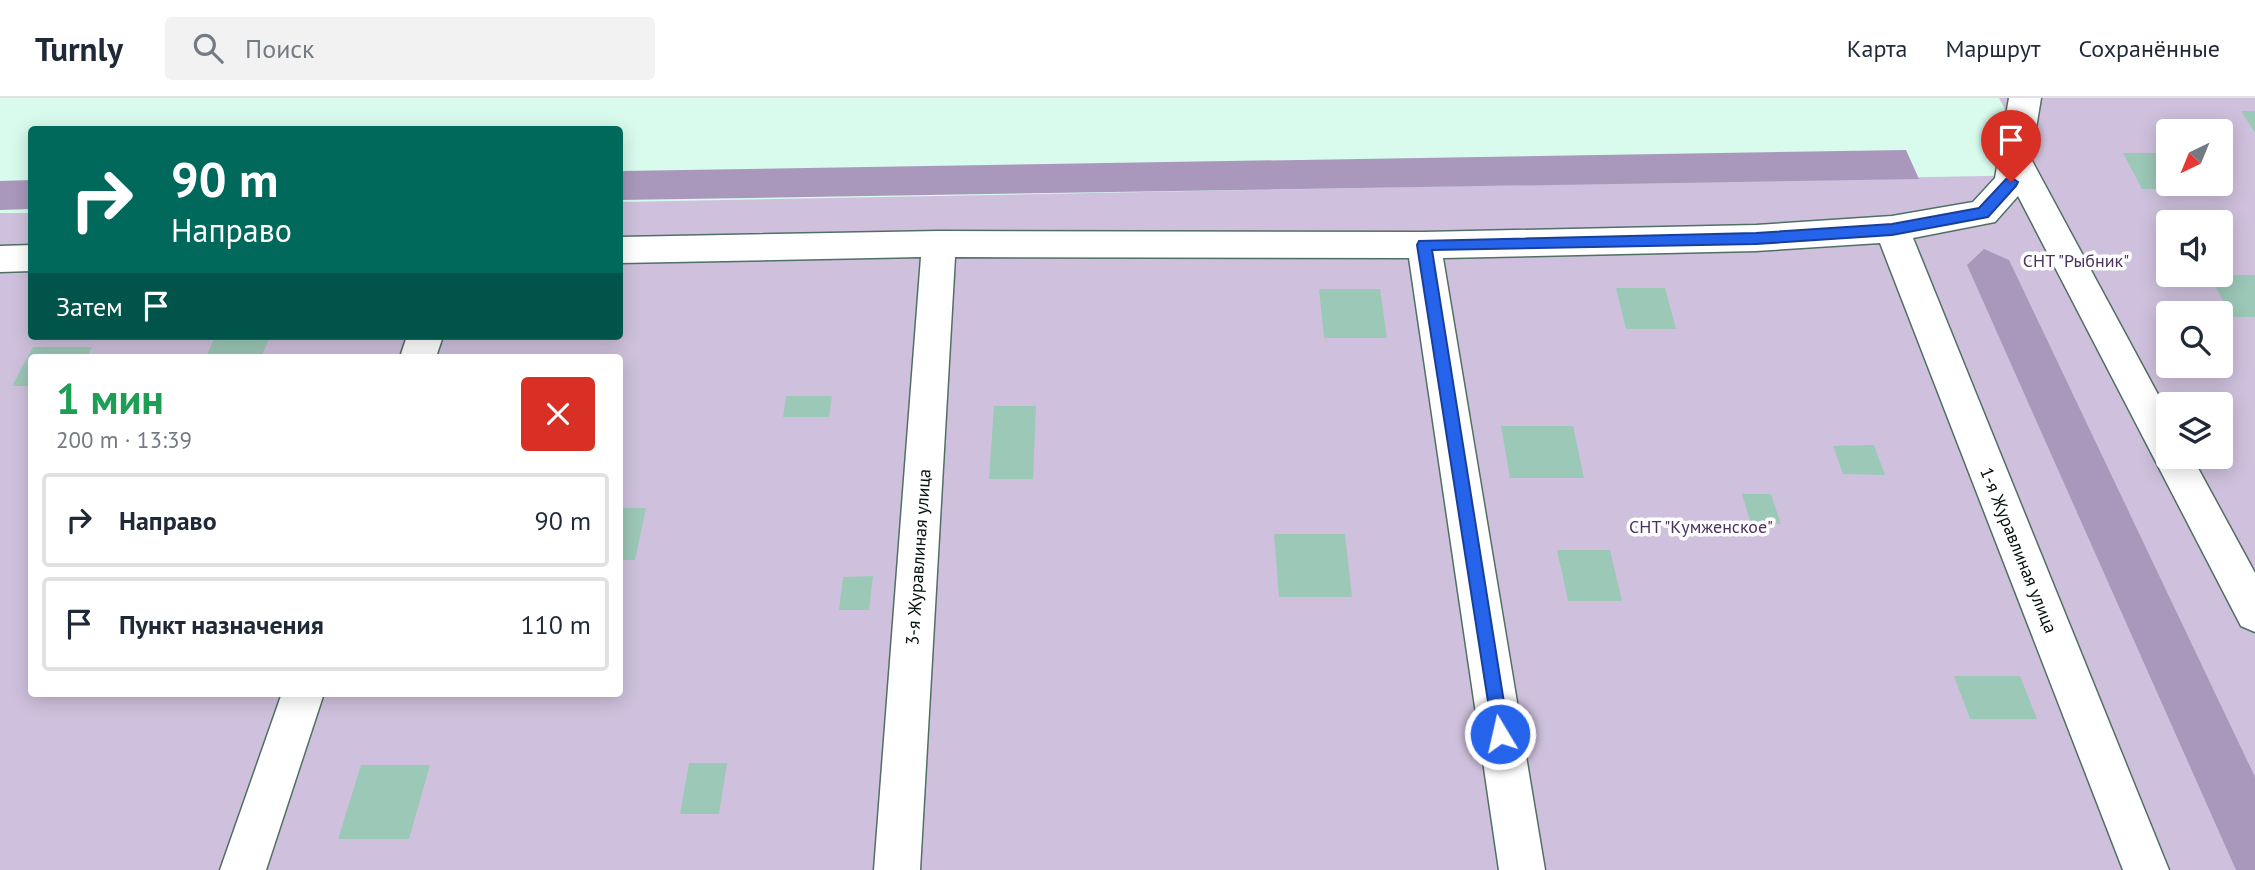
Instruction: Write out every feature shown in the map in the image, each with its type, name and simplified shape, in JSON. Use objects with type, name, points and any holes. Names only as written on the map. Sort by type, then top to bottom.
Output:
[{"type":"street","points":[[623,250],[939,244],[1424,245],[1756,238],[1892,229],[1983,213],[2011,182],[2025,98]]},
{"type":"street","points":[[2015,159],[2156,426]]},
{"type":"street","name":"1-я Журавлиная улица","points":[[1892,229],[2146,870]]},
{"type":"street","name":"3-я Журавлиная улица","points":[[897,870],[939,244]]},
{"type":"street","points":[[1424,245],[1522,870]]},
{"type":"street","points":[[0,258],[28,258]]},
{"type":"street","points":[[2178,469],[2255,613]]},
{"type":"street","points":[[243,870],[302,697]]},
{"type":"green space","name":"СНТ \"Кумженское\"","points":[[1999,98],[2255,98],[2255,870],[0,870],[0,213],[28,213],[28,340],[623,340],[623,202],[2040,175]]},
{"type":"shaded area","points":[[1906,150],[1919,179],[623,200],[623,171]]},
{"type":"shaded area","points":[[28,180],[28,209],[0,210],[0,181]]},
{"type":"shaded area","points":[[1984,249],[2009,260],[2255,777],[2255,870],[2236,870],[1967,265]]},
{"type":"building","points":[[2241,111],[2255,111],[2255,133]]},
{"type":"building","points":[[2123,153],[2156,153],[2156,189],[2142,189]]},
{"type":"building","points":[[2233,275],[2255,275],[2255,317],[2233,317],[2233,301],[2223,301],[2216,287],[2233,287]]},
{"type":"building","points":[[1616,288],[1665,288],[1676,329],[1626,329]]},
{"type":"building","points":[[1319,289],[1380,289],[1387,338],[1324,338]]},
{"type":"building","points":[[214,340],[269,340],[262,354],[207,354]]},
{"type":"building","points":[[33,347],[92,347],[88,354],[29,354]]},
{"type":"building","points":[[28,356],[28,386],[12,386]]},
{"type":"building","points":[[786,396],[832,396],[829,417],[783,417]]},
{"type":"building","points":[[994,406],[1036,406],[1033,479],[989,479]]},
{"type":"building","points":[[1501,426],[1573,426],[1584,478],[1510,478]]},
{"type":"building","points":[[1874,445],[1885,475],[1843,474],[1833,446]]},
{"type":"building","points":[[1742,494],[1771,494],[1781,524],[1751,524]]},
{"type":"building","points":[[623,508],[646,508],[635,560],[623,560]]},
{"type":"building","points":[[1274,534],[1345,534],[1352,597],[1279,597]]},
{"type":"building","points":[[1557,550],[1610,550],[1622,601],[1568,601]]},
{"type":"building","points":[[873,576],[869,610],[839,610],[843,577]]},
{"type":"building","points":[[1954,676],[2020,676],[2037,719],[1970,719]]},
{"type":"building","points":[[689,763],[727,763],[719,814],[680,814]]},
{"type":"building","points":[[361,765],[430,765],[409,839],[338,839]]},
{"type":"route","points":[[1500,734],[1424,245],[1756,238],[1892,229],[1983,213],[2011,182]]},
{"type":"park label","name":"СНТ \"Рыбник\"","points":[[2076,260]]}]
